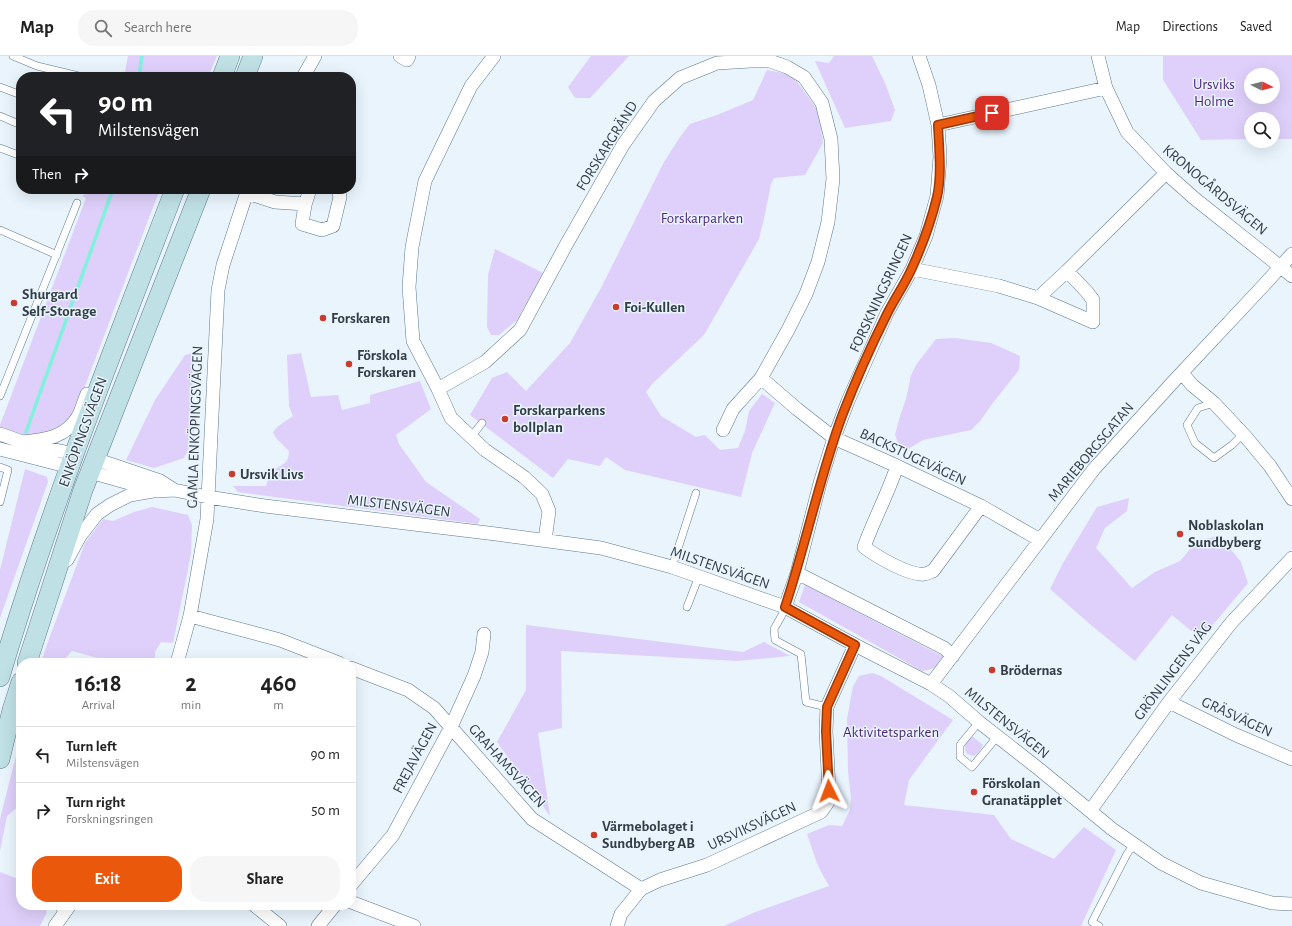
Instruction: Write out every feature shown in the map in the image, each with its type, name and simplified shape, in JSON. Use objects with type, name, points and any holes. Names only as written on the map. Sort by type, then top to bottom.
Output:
[{"type":"main road","points":[[224,72],[230,56]]},
{"type":"main road","points":[[247,72],[253,56]]},
{"type":"main road","name":"ENKÖPINGSVÄGEN","points":[[0,677],[31,579],[72,461],[173,194]]},
{"type":"main road","name":"ENKÖPINGSVÄGEN","points":[[29,658],[50,589],[93,465],[198,194]]},
{"type":"main road","points":[[72,461],[93,465]]},
{"type":"main road","points":[[0,759],[16,698]]},
{"type":"street","points":[[306,72],[315,56]]},
{"type":"street","points":[[400,56],[407,60],[410,56]]},
{"type":"street","points":[[494,56],[471,86],[425,180],[412,247],[409,287],[413,341],[451,418],[485,450],[524,477],[542,494],[549,511],[545,540]]},
{"type":"street","name":"FORSKNINGSRINGEN","points":[[785,607],[797,573],[820,483],[834,438],[848,401],[887,313],[912,269],[926,236],[937,196],[940,157],[938,125],[929,85],[919,56]]},
{"type":"street","name":"KRONOGÅRDSVÄGEN","points":[[1098,56],[1106,88],[1127,132],[1166,173],[1194,198],[1292,276]]},
{"type":"street","name":"FORSKARGRÄND","points":[[438,389],[485,362],[520,330],[623,145],[654,101],[680,78],[717,63],[751,60],[770,61],[787,67],[804,77],[822,103],[831,140],[833,179],[828,222],[818,262],[806,294],[797,312],[761,378],[732,409],[722,430]]},
{"type":"street","points":[[938,125],[1106,88]]},
{"type":"street","points":[[1038,298],[1166,173]]},
{"type":"street","name":"GAMLA ENKÖPINGSVÄGEN","points":[[178,658],[190,616],[206,519],[218,290],[223,265],[246,194]]},
{"type":"street","name":"GAMLA ENKÖPINGSVÄGEN","points":[[255,194],[275,202],[305,204]]},
{"type":"street","points":[[308,194],[302,224],[322,230],[333,226],[340,197],[339,194]]},
{"type":"street","name":"MARIEBORGSGATAN","points":[[931,684],[1094,469],[1292,254]]},
{"type":"street","points":[[912,269],[999,286],[1038,298],[1093,322],[1093,300],[1087,292],[1066,272]]},
{"type":"street","points":[[22,442],[44,440],[56,436],[71,425],[78,415],[121,303],[132,284],[143,272]]},
{"type":"street","points":[[1182,373],[1192,385],[1214,403],[1243,434],[1270,466],[1292,496]]},
{"type":"street","name":"BACKSTUGEVÄGEN","points":[[761,378],[834,438],[981,506],[1040,540]]},
{"type":"street","points":[[0,434],[72,461]]},
{"type":"street","points":[[0,449],[72,461]]},
{"type":"street","name":"MILSTENSVÄGEN","points":[[93,465],[160,481],[174,490]]},
{"type":"street","name":"MILSTENSVÄGEN","points":[[93,465],[157,491],[174,490],[264,506],[601,548],[672,567],[785,607],[931,684],[949,696],[978,722],[1112,829],[1161,863],[1201,883],[1272,903],[1292,904]]},
{"type":"street","points":[[897,466],[864,547],[871,553],[908,572],[923,574],[933,571],[981,506]]},
{"type":"street","points":[[50,589],[80,536],[97,514],[110,505],[130,495],[157,491]]},
{"type":"street","name":"GRÖNLINGENS VÄG","points":[[1090,811],[1169,702],[1231,623],[1292,558]]},
{"type":"street","points":[[797,573],[944,648],[953,656]]},
{"type":"street","points":[[190,616],[280,640],[326,658]]},
{"type":"street","name":"FREJAVÄGEN","points":[[356,879],[393,835],[451,727],[474,676],[482,652],[484,634]]},
{"type":"street","name":"URSVIKSVÄGEN","points":[[617,926],[621,914],[641,889],[660,880],[707,865],[821,812],[828,802],[829,791],[826,731],[827,707],[855,645]]},
{"type":"street","name":"GRAHAMSVÄGEN","points":[[356,670],[408,690],[434,708],[532,819],[641,889]]},
{"type":"street","name":"GRÄSVÄGEN","points":[[1169,702],[1236,735],[1292,759]]},
{"type":"street","points":[[356,904],[414,926]]},
{"type":"street","points":[[55,926],[62,910]]},
{"type":"street","points":[[260,910],[280,926]]},
{"type":"street","points":[[318,926],[331,910]]},
{"type":"lane","points":[[13,56],[37,66],[63,72]]},
{"type":"lane","points":[[0,87],[16,94]]},
{"type":"lane","points":[[0,116],[16,123]]},
{"type":"lane","points":[[0,148],[16,154]]},
{"type":"lane","points":[[0,396],[77,203]]},
{"type":"lane","points":[[0,230],[57,255]]},
{"type":"lane","points":[[1214,403],[1198,408],[1187,425],[1195,444],[1214,458],[1232,445],[1243,434]]},
{"type":"lane","points":[[471,437],[482,423]]},
{"type":"lane","points":[[0,467],[8,470],[0,502]]},
{"type":"lane","points":[[672,567],[696,494]]},
{"type":"lane","points":[[687,607],[699,576]]},
{"type":"lane","points":[[785,607],[782,616],[774,629],[775,640],[801,654],[806,702],[827,707]]},
{"type":"lane","points":[[978,722],[960,745],[960,757],[972,767],[997,737]]},
{"type":"lane","points":[[1099,926],[1092,922],[1127,854],[1134,844]]},
{"type":"green space","points":[[128,56],[217,56],[210,72],[125,72]]},
{"type":"green space","points":[[591,56],[629,56],[590,98],[575,98],[568,87]]},
{"type":"green space","points":[[834,56],[872,56],[885,83],[895,110],[891,121],[845,128],[815,61],[829,63]]},
{"type":"green space","name":"Ursviks Holme","points":[[1163,56],[1292,56],[1292,139],[1280,139],[1280,112],[1244,112],[1244,139],[1201,140],[1163,80]]},
{"type":"green space","name":"Forskarparken","points":[[767,70],[783,73],[795,79],[819,112],[823,143],[805,175],[774,178],[771,184],[759,239],[704,335],[653,383],[646,392],[661,416],[696,437],[705,435],[720,450],[738,448],[745,431],[749,411],[762,394],[775,403],[752,453],[741,497],[625,470],[606,457],[600,466],[568,459],[553,478],[470,415],[492,378],[507,372],[526,391],[570,343],[602,286],[664,162],[680,137],[690,124],[717,115],[753,100]]},
{"type":"green space","points":[[84,194],[158,194],[74,415],[57,431],[32,439],[0,432],[0,425],[86,198],[83,197]]},
{"type":"green space","points":[[495,249],[543,273],[517,320],[499,335],[491,335],[487,327],[488,275]]},
{"type":"green space","points":[[956,338],[991,343],[1020,356],[1019,370],[981,420],[971,430],[923,440],[906,450],[901,450],[895,435],[906,399],[911,375],[916,365],[936,339]]},
{"type":"green space","points":[[192,353],[194,438],[184,458],[154,468],[126,460],[155,400],[185,355]]},
{"type":"green space","points":[[301,353],[311,397],[338,395],[342,410],[370,403],[370,395],[420,381],[431,409],[396,435],[399,444],[426,482],[480,519],[478,524],[238,492],[233,486],[266,486],[272,473],[288,459],[289,451],[276,438],[273,432],[277,427],[293,416],[289,406],[287,355]]},
{"type":"green space","points":[[25,469],[47,477],[48,482],[0,618],[0,570]]},
{"type":"green space","points":[[1129,498],[1127,511],[1105,528],[1096,548],[1132,588],[1155,572],[1180,561],[1198,540],[1220,536],[1241,562],[1248,583],[1201,639],[1172,615],[1135,661],[1050,589],[1063,563],[1097,507]]},
{"type":"green space","points":[[152,507],[188,515],[192,525],[191,554],[173,643],[161,642],[155,652],[155,658],[98,658],[72,651],[66,658],[43,658],[85,543],[103,519],[113,521],[134,512]]},
{"type":"green space","points":[[805,585],[944,657],[940,664],[930,670],[922,671],[799,602]]},
{"type":"green space","points":[[526,625],[743,652],[764,642],[790,656],[737,661],[561,651],[562,728],[538,733],[550,816],[497,742],[526,690]]},
{"type":"green space","name":"Aktivitetsparken","points":[[872,673],[881,676],[953,720],[909,780],[904,805],[994,815],[1011,839],[1054,859],[1084,827],[1116,850],[1081,926],[724,926],[753,913],[829,886],[818,866],[807,834],[829,825],[842,826],[850,810],[851,798],[848,772],[847,719],[853,686],[859,676]]},
{"type":"green space","points":[[972,736],[983,745],[979,752],[974,756],[967,754],[965,749],[966,742]]},
{"type":"green space","points":[[16,756],[16,808],[7,816],[0,851],[0,819]]},
{"type":"green space","points":[[0,872],[16,878],[16,910],[46,910],[47,912],[40,926],[0,926]]},
{"type":"waterway","points":[[140,72],[142,56]]},
{"type":"waterway","points":[[26,432],[111,194]]},
{"type":"place","name":"Shurgard Self-Storage","points":[[14,303]]},
{"type":"place","name":"Foi-Kullen","points":[[616,307]]},
{"type":"place","name":"Forskaren","points":[[323,318]]},
{"type":"place","name":"Förskola Forskaren","points":[[349,364]]},
{"type":"place","name":"Forskarparkens bollplan","points":[[505,419]]},
{"type":"place","name":"Ursvik Livs","points":[[232,474]]},
{"type":"place","name":"Noblaskolan Sundbyberg","points":[[1180,534]]},
{"type":"place","name":"Brödernas","points":[[992,670]]},
{"type":"place","name":"Förskolan Granatäpplet","points":[[974,792]]},
{"type":"place","name":"Värmebolaget i Sundbyberg AB","points":[[594,835]]},
{"type":"route","points":[[829,791],[826,731],[827,707],[855,645],[785,607],[797,573],[820,483],[834,438],[848,401],[887,313],[912,269],[926,236],[937,196],[940,157],[938,125],[992,113]]}]
